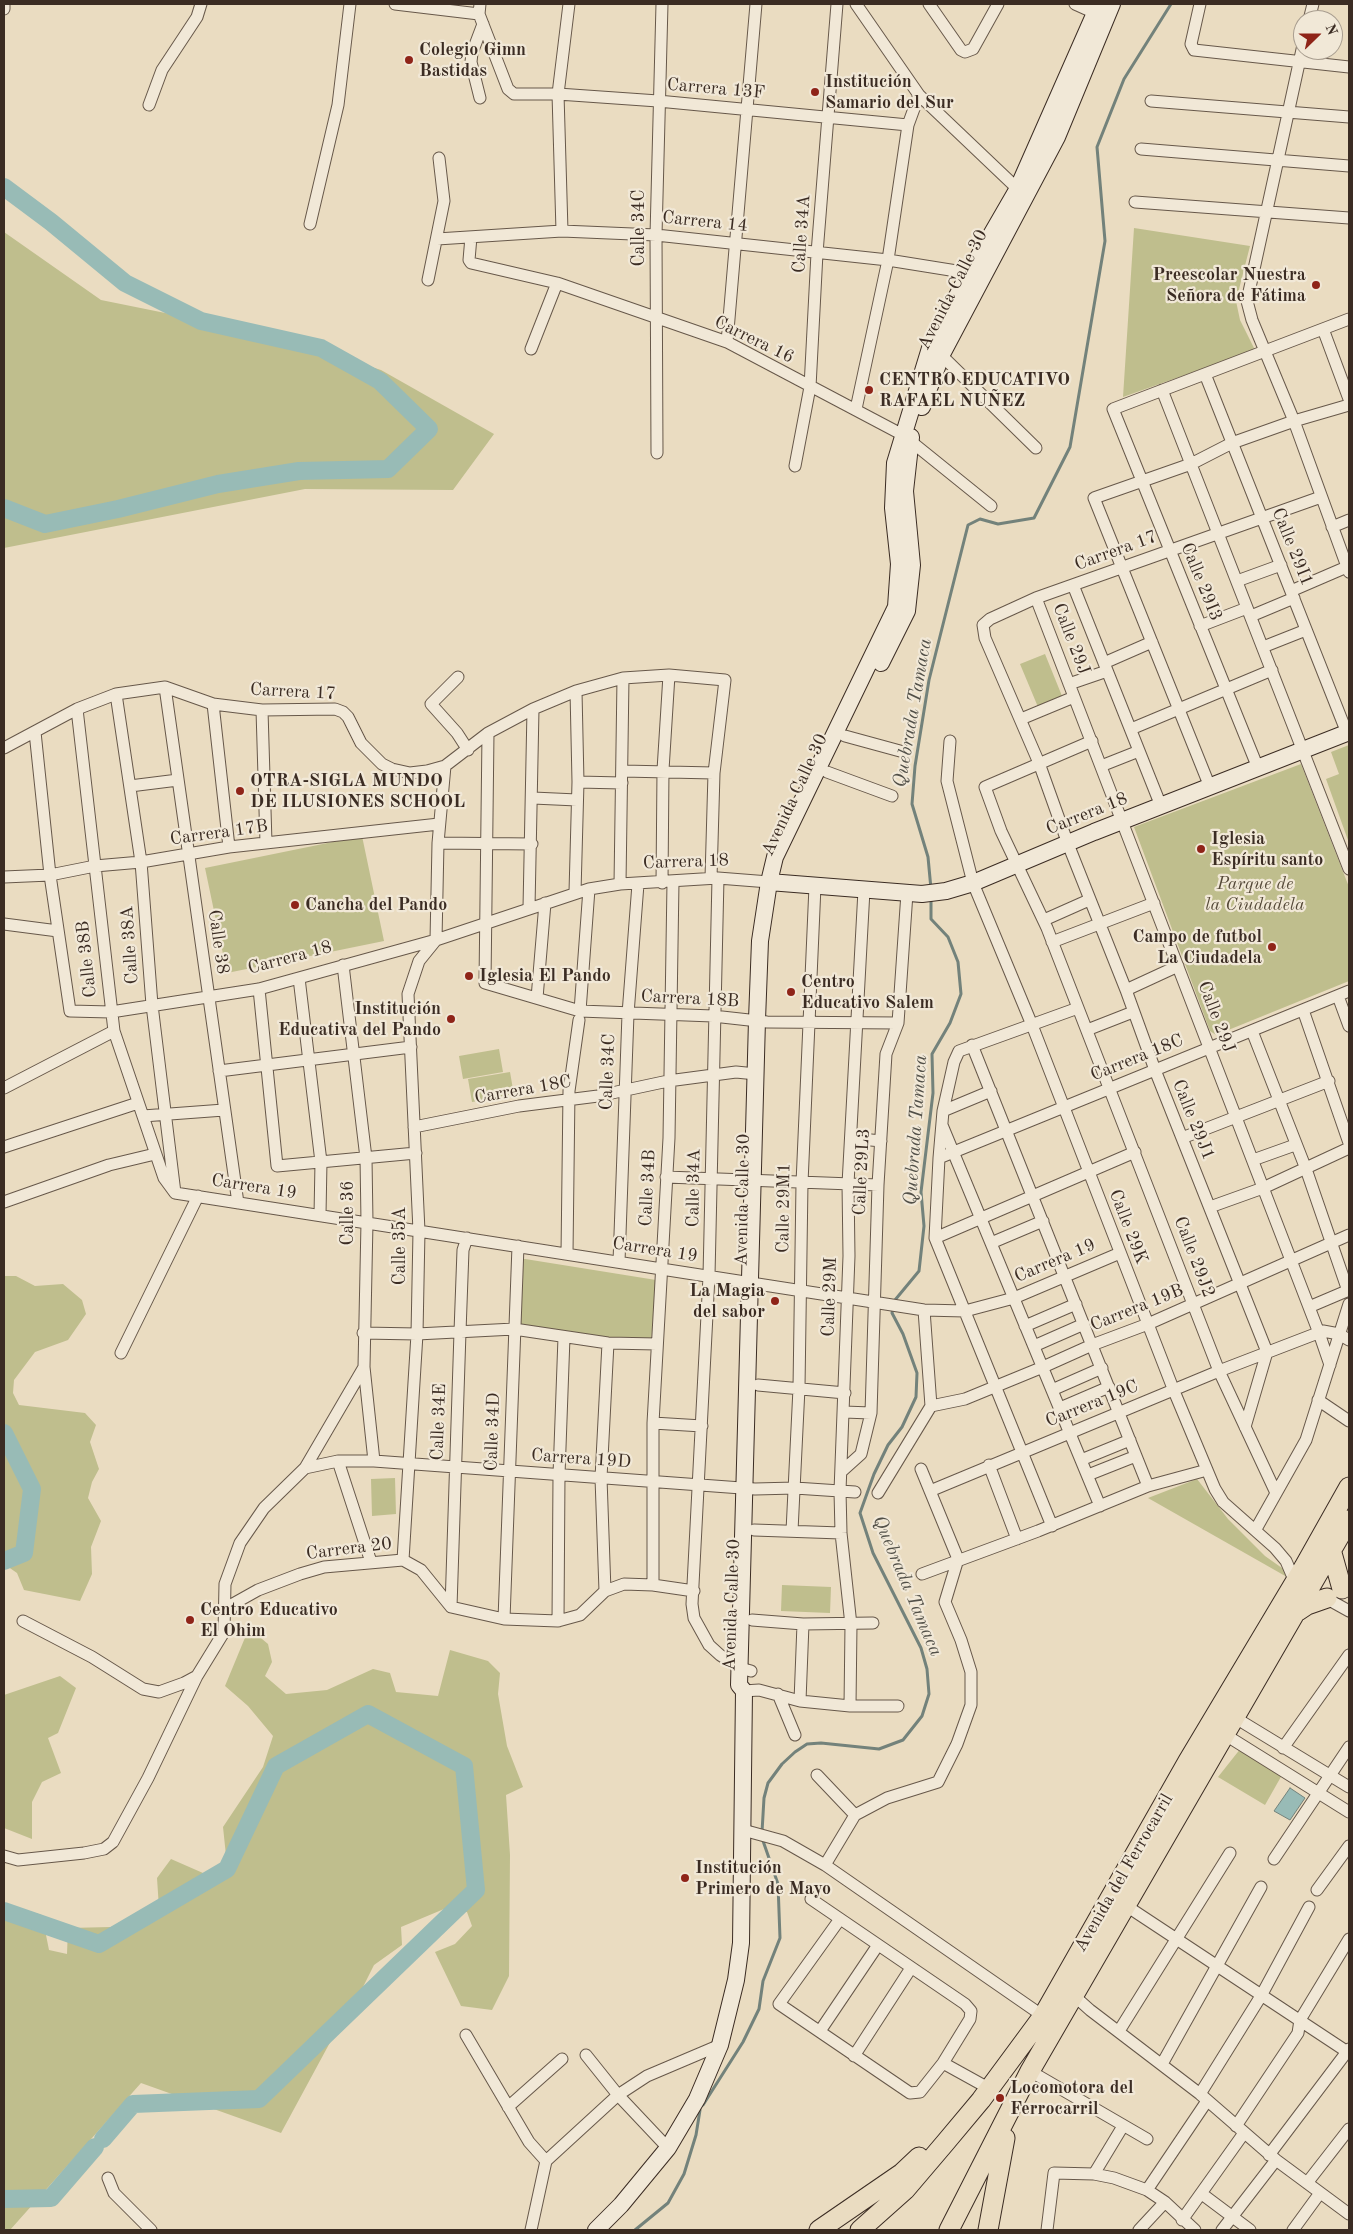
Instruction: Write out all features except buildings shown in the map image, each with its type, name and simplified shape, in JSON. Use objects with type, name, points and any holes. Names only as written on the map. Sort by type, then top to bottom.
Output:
[{"type":"main road","name":"Avenida Calle 30","points":[[596,2230],[621,2205],[668,2148],[697,2100],[720,2045],[736,1980],[741,1943],[750,1832],[744,1691],[750,1684],[745,1670],[762,1021],[760,942],[773,882],[775,857],[896,607],[899,564],[893,492],[895,463],[907,438],[936,351],[969,273],[1057,138],[1112,4]]},
{"type":"main road","name":"Avenida Calle 30","points":[[936,351],[1021,192],[1097,8]]},
{"type":"main road","name":"Avenida Calle 30","points":[[773,882],[907,611],[912,565],[905,490],[907,438]]},
{"type":"main road","name":"Carrera 18","points":[[773,882],[915,894],[946,891],[973,883],[1122,821],[1348,732]]},
{"type":"main road","name":"Avenida Calle 30","points":[[758,1181],[756,1074],[762,1021]]},
{"type":"main road","name":"Avenida Calle 30","points":[[745,1670],[752,1620],[754,1530],[750,1489],[758,1385],[756,1283]]},
{"type":"main road","name":"Avenida del Ferrocarril","points":[[949,2230],[1030,2071],[1075,1996],[1125,1905],[1297,1612],[1321,1585],[1349,1487]]},
{"type":"main road","name":"Avenida del Ferrocarril","points":[[860,2230],[905,2190],[985,2095],[1043,2016],[1188,1761],[1321,1585],[1332,1553],[1349,1520]]},
{"type":"main road","points":[[1321,1585],[1332,1553]]},
{"type":"main road","points":[[819,2230],[902,2173],[985,2095]]},
{"type":"main road","points":[[988,2230],[1000,2158],[1015,2100]]},
{"type":"street","points":[[4,4],[4,9]]},
{"type":"street","points":[[149,105],[162,70],[197,17],[201,4]]},
{"type":"street","points":[[310,224],[338,105],[350,4]]},
{"type":"street","points":[[395,4],[481,14],[471,62],[480,98]]},
{"type":"street","points":[[562,231],[558,94],[569,4]]},
{"type":"street","name":"Calle 34C","points":[[657,453],[656,235],[662,4]]},
{"type":"street","points":[[727,342],[756,4]]},
{"type":"street","name":"Calle 34A","points":[[795,466],[810,387],[817,254],[830,117],[837,4]]},
{"type":"street","points":[[856,4],[919,95],[1021,192]]},
{"type":"street","points":[[929,4],[961,50],[965,52],[973,49],[998,4]]},
{"type":"street","points":[[1075,4],[1097,8]]},
{"type":"street","points":[[1200,4],[1191,44],[1194,50],[1349,67]]},
{"type":"street","name":"Carrera 13F","points":[[481,14],[508,89],[514,94],[558,94],[658,101],[908,125]]},
{"type":"street","points":[[1200,626],[1249,612],[1292,595],[1349,568],[1332,527],[1294,421],[1252,320],[1247,300],[1300,60]]},
{"type":"street","points":[[856,409],[888,260],[908,125],[919,95]]},
{"type":"street","points":[[1151,101],[1349,117]]},
{"type":"street","points":[[1141,149],[1349,166]]},
{"type":"street","points":[[428,280],[444,200],[439,158]]},
{"type":"street","points":[[1135,202],[1267,210],[1349,218]]},
{"type":"street","name":"Carrera 14","points":[[437,239],[562,231],[656,235],[735,242],[817,254],[888,260],[969,273]]},
{"type":"street","name":"Carrera 16","points":[[470,237],[468,260],[471,263],[557,283],[727,342],[810,387],[856,409],[907,438],[991,506]]},
{"type":"street","points":[[531,350],[557,283]]},
{"type":"street","points":[[1349,319],[1162,390],[1349,869]]},
{"type":"street","points":[[1323,328],[1349,399]]},
{"type":"street","points":[[936,351],[1036,448]]},
{"type":"street","name":"Calle 29I1","points":[[1205,374],[1348,732]]},
{"type":"street","name":"Calle 29I3","points":[[1162,390],[1113,409],[1258,768]]},
{"type":"street","points":[[1210,787],[1094,498],[1191,464],[1232,444],[1294,421],[1349,405]]},
{"type":"street","name":"Carrera 17","points":[[983,626],[990,619],[1036,598],[1321,497]]},
{"type":"street","points":[[1332,527],[1349,520]]},
{"type":"street","points":[[1237,581],[1280,565]]},
{"type":"street","points":[[1073,585],[1161,806]]},
{"type":"street","name":"Calle 29J","points":[[1036,598],[1264,1188],[1330,1365]]},
{"type":"street","name":"Calle 29J1","points":[[983,626],[986,638],[1039,763],[1098,924],[1126,990],[1154,1070],[1267,1352]]},
{"type":"street","points":[[1263,647],[1306,630]]},
{"type":"street","points":[[1069,684],[1152,642]]},
{"type":"street","points":[[1130,729],[1272,670]]},
{"type":"street","name":"Carrera 17","points":[[4,748],[77,709],[116,694],[164,687],[213,704],[262,710],[335,709],[348,717],[361,743],[382,764],[392,769],[410,773],[445,766],[468,750],[488,732],[576,690],[623,678],[669,675],[725,680],[714,773]]},
{"type":"street","name":"Calle 34B","points":[[654,1585],[654,1423],[669,1138],[667,882],[663,770],[669,675]]},
{"type":"street","points":[[458,677],[431,704],[457,733],[468,750]]},
{"type":"street","points":[[620,884],[623,678]]},
{"type":"street","name":"Calle 38","points":[[164,687],[238,1202]]},
{"type":"street","points":[[575,892],[578,782],[576,690]]},
{"type":"street","name":"Calle 38A","points":[[116,694],[141,862],[152,1006],[175,1193]]},
{"type":"street","points":[[1021,719],[1074,697]]},
{"type":"street","points":[[213,704],[229,848]]},
{"type":"street","name":"Calle 38B","points":[[77,709],[114,1030],[155,1154],[164,1178],[175,1193]]},
{"type":"street","points":[[529,908],[533,798],[533,709]]},
{"type":"street","points":[[262,710],[266,843]]},
{"type":"street","points":[[4,924],[58,930],[50,875],[35,732]]},
{"type":"street","points":[[485,924],[488,732]]},
{"type":"street","points":[[845,736],[900,751]]},
{"type":"street","points":[[950,741],[947,781],[973,883]]},
{"type":"street","points":[[1039,763],[1092,741]]},
{"type":"street","points":[[1101,766],[1139,751]]},
{"type":"street","name":"Calle 29J2","points":[[1039,763],[984,787],[1017,864],[1044,920],[1219,1371],[1276,1493]]},
{"type":"street","points":[[436,940],[438,843],[445,766]]},
{"type":"street","points":[[578,782],[663,770],[714,773],[714,878]]},
{"type":"street","points":[[827,772],[892,796]]},
{"type":"street","points":[[130,786],[178,780]]},
{"type":"street","points":[[533,798],[577,800]]},
{"type":"street","name":"Carrera 17B","points":[[4,877],[50,875],[95,866],[141,862],[266,843],[439,824]]},
{"type":"street","points":[[438,843],[532,844]]},
{"type":"street","name":"Calle 34A","points":[[714,878],[714,1077],[709,1276],[694,1618],[709,1645],[720,1655],[745,1670]]},
{"type":"street","name":"Carrera 18","points":[[58,930],[70,1011],[111,1012],[259,989],[436,940],[575,892],[589,889],[620,884],[714,878],[773,882]]},
{"type":"street","name":"Calle 29K","points":[[973,883],[1032,1025],[1062,1108],[1174,1391],[1207,1470],[1223,1502],[1256,1528],[1286,1561],[1321,1585],[1349,1611]]},
{"type":"street","name":"Calle 34C","points":[[619,1262],[628,1014],[638,884]]},
{"type":"street","name":"Calle 29M1","points":[[792,1531],[799,1388],[802,1182],[815,886]]},
{"type":"street","points":[[567,1254],[569,1098],[579,1016],[589,889]]},
{"type":"street","name":"Calle 29M","points":[[850,1706],[850,1625],[841,1533],[840,1491],[845,1392],[848,1184],[864,890]]},
{"type":"street","name":"Calle 29L3","points":[[841,1472],[861,1454],[871,1413],[881,1303],[878,1185],[886,1054],[898,1023],[915,894]]},
{"type":"street","points":[[1044,920],[1089,900]]},
{"type":"street","points":[[537,998],[545,903]]},
{"type":"street","points":[[1052,942],[1154,903]]},
{"type":"street","name":"Carrera 18B","points":[[485,924],[485,983],[537,998],[579,1016],[628,1014],[713,1016],[762,1021],[898,1023]]},
{"type":"street","name":"Calle 35A","points":[[403,1560],[417,1334],[419,1231],[408,994],[412,977],[419,962],[436,940]]},
{"type":"street","name":"Calle 36","points":[[343,965],[355,1053],[366,1158],[367,1222],[363,1333],[364,1367],[374,1461]]},
{"type":"street","points":[[1126,990],[1178,966]]},
{"type":"street","points":[[299,978],[321,1162],[320,1215]]},
{"type":"street","points":[[259,989],[277,1166],[416,1153]]},
{"type":"street","name":"Carrera 18C","points":[[939,1158],[1349,991]]},
{"type":"street","points":[[1338,996],[1349,1026]]},
{"type":"street","points":[[1052,1526],[935,1238],[939,1158],[943,1110],[954,1062],[959,1051],[972,1044],[1078,1008]]},
{"type":"street","points":[[1303,1010],[1329,1081],[1347,1122],[1349,1143]]},
{"type":"street","points":[[1087,1030],[1133,1012]]},
{"type":"street","points":[[4,1088],[114,1030]]},
{"type":"street","points":[[1252,1031],[1306,1169],[1348,1290],[1309,1307]]},
{"type":"street","points":[[972,1044],[1148,1486]]},
{"type":"street","points":[[219,1071],[411,1047]]},
{"type":"street","name":"Carrera 18C","points":[[414,1127],[569,1098],[625,1091],[668,1081],[714,1077],[736,1072],[756,1074]]},
{"type":"street","points":[[1182,1138],[1329,1081]]},
{"type":"street","points":[[943,1110],[991,1091]]},
{"type":"street","points":[[4,1147],[138,1103]]},
{"type":"street","points":[[143,1116],[224,1110]]},
{"type":"street","points":[[942,1123],[1100,1506]]},
{"type":"street","points":[[851,1138],[881,1141]]},
{"type":"street","points":[[1253,1160],[1295,1145]]},
{"type":"street","points":[[1210,1207],[1264,1188],[1349,1148]]},
{"type":"street","points":[[935,1238],[1134,1152]]},
{"type":"street","points":[[4,1202],[109,1165],[155,1154]]},
{"type":"street","points":[[666,1177],[878,1185]]},
{"type":"street","name":"Carrera 19","points":[[175,1193],[924,1310],[965,1311],[1014,1298],[1120,1253]]},
{"type":"street","points":[[121,1353],[198,1196]]},
{"type":"street","points":[[991,1243],[1043,1221]]},
{"type":"street","name":"Carrera 19B","points":[[931,1406],[965,1399],[1092,1345],[1148,1324],[1349,1235]]},
{"type":"street","name":"Calle 34E","points":[[451,1607],[460,1332],[464,1250],[467,1238]]},
{"type":"street","name":"Calle 34D","points":[[504,1619],[518,1246]]},
{"type":"street","points":[[1025,1326],[1076,1304]]},
{"type":"street","points":[[1256,1528],[1306,1440],[1330,1365],[1344,1337],[1349,1304]]},
{"type":"street","points":[[878,1493],[931,1406],[924,1310]]},
{"type":"street","points":[[1034,1346],[1084,1324]]},
{"type":"street","points":[[363,1333],[417,1334],[514,1329],[608,1343],[657,1344]]},
{"type":"street","name":"Carrera 19C","points":[[930,1491],[1021,1451],[1267,1352],[1327,1331],[1344,1337]]},
{"type":"street","points":[[558,1621],[559,1475],[564,1337]]},
{"type":"street","points":[[605,1591],[602,1478],[608,1343]]},
{"type":"street","points":[[1245,1427],[1267,1352]]},
{"type":"street","points":[[4,1856],[18,1860],[84,1853],[104,1849],[113,1842],[148,1778],[197,1676],[224,1632],[225,1584],[240,1543],[264,1508],[305,1468],[364,1367]]},
{"type":"street","points":[[1052,1390],[1102,1368]]},
{"type":"street","points":[[758,1385],[845,1392]]},
{"type":"street","points":[[1060,1408],[1109,1387]]},
{"type":"street","points":[[1318,1400],[1349,1421]]},
{"type":"street","points":[[844,1412],[871,1413]]},
{"type":"street","points":[[654,1423],[702,1426]]},
{"type":"street","points":[[1081,1460],[1130,1440]]},
{"type":"street","points":[[1088,1475],[1136,1456]]},
{"type":"street","points":[[338,1461],[371,1562]]},
{"type":"street","name":"Carrera 19D","points":[[305,1468],[338,1461],[374,1461],[750,1489],[795,1488],[855,1492]]},
{"type":"street","points":[[989,1465],[1017,1539]]},
{"type":"street","points":[[825,1865],[855,1815],[887,1798],[938,1782],[957,1744],[971,1705],[971,1672],[961,1640],[945,1602],[958,1560],[921,1469]]},
{"type":"street","points":[[922,1574],[1052,1526],[1148,1486],[1207,1470]]},
{"type":"street","points":[[754,1530],[841,1533]]},
{"type":"street","name":"Carrera 20","points":[[224,1609],[258,1590],[324,1567],[403,1560],[422,1570],[451,1607]]},
{"type":"street","points":[[451,1607],[504,1619],[558,1621],[580,1615],[605,1591],[624,1584],[654,1585],[694,1591]]},
{"type":"street","points":[[752,1620],[803,1624],[873,1624]]},
{"type":"street","points":[[23,1622],[92,1657],[143,1689],[159,1692],[197,1676]]},
{"type":"street","points":[[800,1701],[803,1624]]},
{"type":"street","points":[[1283,1748],[1349,1656]]},
{"type":"street","points":[[744,1691],[758,1690],[800,1701],[850,1706],[898,1706]]},
{"type":"street","points":[[778,1694],[795,1735]]},
{"type":"street","points":[[1234,1718],[1349,1788]]},
{"type":"street","points":[[1224,1734],[1349,1812]]},
{"type":"street","points":[[1274,1859],[1349,1748]]},
{"type":"street","points":[[817,1775],[855,1815]]},
{"type":"street","points":[[750,1832],[783,1841],[825,1865],[1043,2016]]},
{"type":"street","points":[[1318,1890],[1349,1846]]},
{"type":"street","points":[[1119,2030],[1230,1853]]},
{"type":"street","points":[[1162,2064],[1261,1888]]},
{"type":"street","points":[[811,1899],[965,2004],[971,2011],[970,2019],[943,2064],[920,2092],[910,2093],[779,2004],[840,1919]]},
{"type":"street","points":[[1125,1905],[1217,1968],[1349,2051],[1222,2230]]},
{"type":"street","points":[[1147,2190],[1203,2098],[1309,1907]]},
{"type":"street","points":[[1182,2220],[1202,2194],[1298,2033],[1300,2020],[1349,1938]]},
{"type":"street","points":[[820,2031],[878,1945]]},
{"type":"street","points":[[854,2056],[911,1968]]},
{"type":"street","points":[[1061,1982],[1090,2010],[1162,2064],[1272,2157],[1349,2214]]},
{"type":"street","points":[[466,2035],[529,2142],[546,2162]]},
{"type":"street","points":[[531,2230],[546,2162],[618,2095],[648,2076],[720,2045]]},
{"type":"street","points":[[586,2055],[618,2095],[668,2148]]},
{"type":"street","points":[[508,2107],[562,2059]]},
{"type":"street","points":[[943,2064],[985,2095]]},
{"type":"street","points":[[1030,2071],[1147,2139]]},
{"type":"street","points":[[1094,2174],[1123,2126]]},
{"type":"street","points":[[1307,2183],[1349,2129]]},
{"type":"street","points":[[1047,2230],[1054,2174],[1094,2174],[1114,2178],[1147,2190],[1165,2202],[1194,2230]]},
{"type":"street","points":[[108,2178],[114,2193],[151,2230]]},
{"type":"street","points":[[1293,2230],[1320,2193]]},
{"type":"street","points":[[1202,2194],[1250,2230]]},
{"type":"street","points":[[1139,2230],[1165,2202]]},
{"type":"green space","points":[[1134,228],[1250,246],[1236,301],[1240,320],[1255,350],[1123,397]]},
{"type":"green space","points":[[4,232],[101,300],[269,334],[381,370],[494,434],[453,490],[305,489],[4,548]]},
{"type":"green space","points":[[1045,654],[1062,696],[1038,707],[1020,664]]},
{"type":"green space","points":[[1349,745],[1349,843],[1326,779],[1339,774],[1331,752]]},
{"type":"green space","name":"Parque de la Ciudadela","points":[[1301,764],[1349,887],[1349,981],[1216,1035],[1210,1031],[1134,827]]},
{"type":"green space","name":"Cancha del Pando","points":[[362,836],[384,941],[227,973],[205,868]]},
{"type":"green space","points":[[499,1049],[503,1072],[463,1079],[459,1056]]},
{"type":"green space","points":[[510,1072],[514,1095],[472,1102],[468,1079]]},
{"type":"green space","points":[[519,1258],[656,1280],[651,1343],[519,1330]]},
{"type":"green space","points":[[4,1276],[16,1276],[35,1286],[63,1284],[82,1300],[86,1314],[68,1340],[35,1352],[14,1380],[13,1393],[19,1405],[85,1413],[96,1425],[90,1442],[99,1469],[92,1482],[88,1498],[101,1521],[91,1547],[92,1574],[80,1601],[24,1590],[17,1573],[4,1564]]},
{"type":"green space","points":[[395,1478],[396,1514],[372,1516],[371,1479]]},
{"type":"green space","points":[[1197,1479],[1228,1519],[1265,1556],[1289,1573],[1287,1577],[1148,1498]]},
{"type":"green space","points":[[782,1585],[831,1587],[830,1613],[781,1611]]},
{"type":"green space","points":[[249,1628],[268,1644],[272,1662],[265,1676],[286,1694],[327,1690],[373,1669],[390,1673],[396,1692],[438,1696],[450,1650],[488,1661],[500,1673],[498,1694],[507,1746],[523,1787],[506,1795],[510,1855],[509,1976],[492,2010],[461,2006],[435,1952],[455,1944],[472,1926],[467,1912],[444,1909],[401,1927],[402,1945],[374,1965],[362,1989],[343,2010],[340,2024],[281,2133],[141,2083],[10,2230],[4,2230],[4,1904],[42,1915],[49,1950],[67,1954],[68,1928],[111,1927],[159,1908],[157,1878],[171,1859],[219,1880],[227,1865],[223,1827],[263,1767],[273,1736],[248,1706],[225,1686]]},
{"type":"green space","points":[[60,1676],[76,1688],[58,1733],[48,1738],[61,1773],[42,1782],[32,1802],[32,1839],[4,1828],[4,1695]]},
{"type":"green space","points":[[1241,1748],[1282,1775],[1265,1805],[1218,1777]]},
{"type":"water","points":[[1290,1788],[1305,1798],[1290,1820],[1274,1811]]},
{"type":"waterway","name":"Quebrada Tamaca","points":[[931,889],[928,857],[912,804],[915,766],[929,680],[968,525],[980,519],[998,524],[1034,518],[1070,447],[1105,241],[1097,147],[1124,79],[1171,4]]},
{"type":"waterway","points":[[4,187],[51,222],[125,283],[201,321],[321,348],[380,381],[429,429],[388,469],[299,471],[218,484],[118,509],[45,524],[4,508]]},
{"type":"waterway","name":"Quebrada Tamaca","points":[[762,1832],[764,1798],[768,1783],[782,1764],[795,1752],[807,1744],[821,1743],[879,1749],[903,1740],[922,1716],[929,1694],[927,1669],[921,1648],[873,1553],[860,1513],[874,1474],[888,1445],[902,1427],[916,1397],[917,1373],[903,1334],[892,1313],[895,1300],[919,1271],[924,1226],[921,1192],[933,1093],[932,1054],[950,1023],[961,994],[958,962],[948,937],[931,919],[931,897]]},
{"type":"waterway","points":[[4,1433],[32,1489],[24,1553],[4,1561]]},
{"type":"waterway","points":[[4,1911],[99,1944],[227,1869],[276,1766],[368,1714],[464,1766],[476,1890],[259,2099],[133,2104],[103,2139]]},
{"type":"waterway","name":"Quebrada Tamaca","points":[[703,2105],[743,2042],[759,2009],[763,1981],[780,1938],[778,1884],[762,1838]]},
{"type":"waterway","name":"Quebrada Tamaca","points":[[635,2230],[668,2203],[684,2174],[696,2135],[700,2110]]},
{"type":"waterway","points":[[4,2199],[51,2198],[95,2147]]},
{"type":"place","name":"Colegio Gimn Bastidas","points":[[409,60]]},
{"type":"place","name":"Institución Samario del Sur","points":[[815,92]]},
{"type":"place","name":"Preescolar Nuestra Señora de Fátima","points":[[1316,285]]},
{"type":"place","name":"CENTRO EDUCATIVO RAFAEL NUÑEZ","points":[[869,390]]},
{"type":"place","name":"OTRA-SIGLA MUNDO DE ILUSIONES SCHOOL","points":[[240,791]]},
{"type":"place","name":"Iglesia Espíritu santo","points":[[1201,849]]},
{"type":"place","name":"Cancha del Pando","points":[[295,905]]},
{"type":"place","name":"Campo de futbol La Ciudadela","points":[[1272,947]]},
{"type":"place","name":"Iglesia El Pando","points":[[469,976]]},
{"type":"place","name":"Centro Educativo Salem","points":[[791,992]]},
{"type":"place","name":"Institución Educativa del Pando","points":[[451,1019]]},
{"type":"place","name":"La Magia del sabor","points":[[775,1301]]},
{"type":"place","name":"Centro Educativo El Ohim","points":[[190,1620]]},
{"type":"place","name":"Institución Primero de Mayo","points":[[685,1878]]},
{"type":"place","name":"Locomotora del Ferrocarril","points":[[1000,2098]]}]
